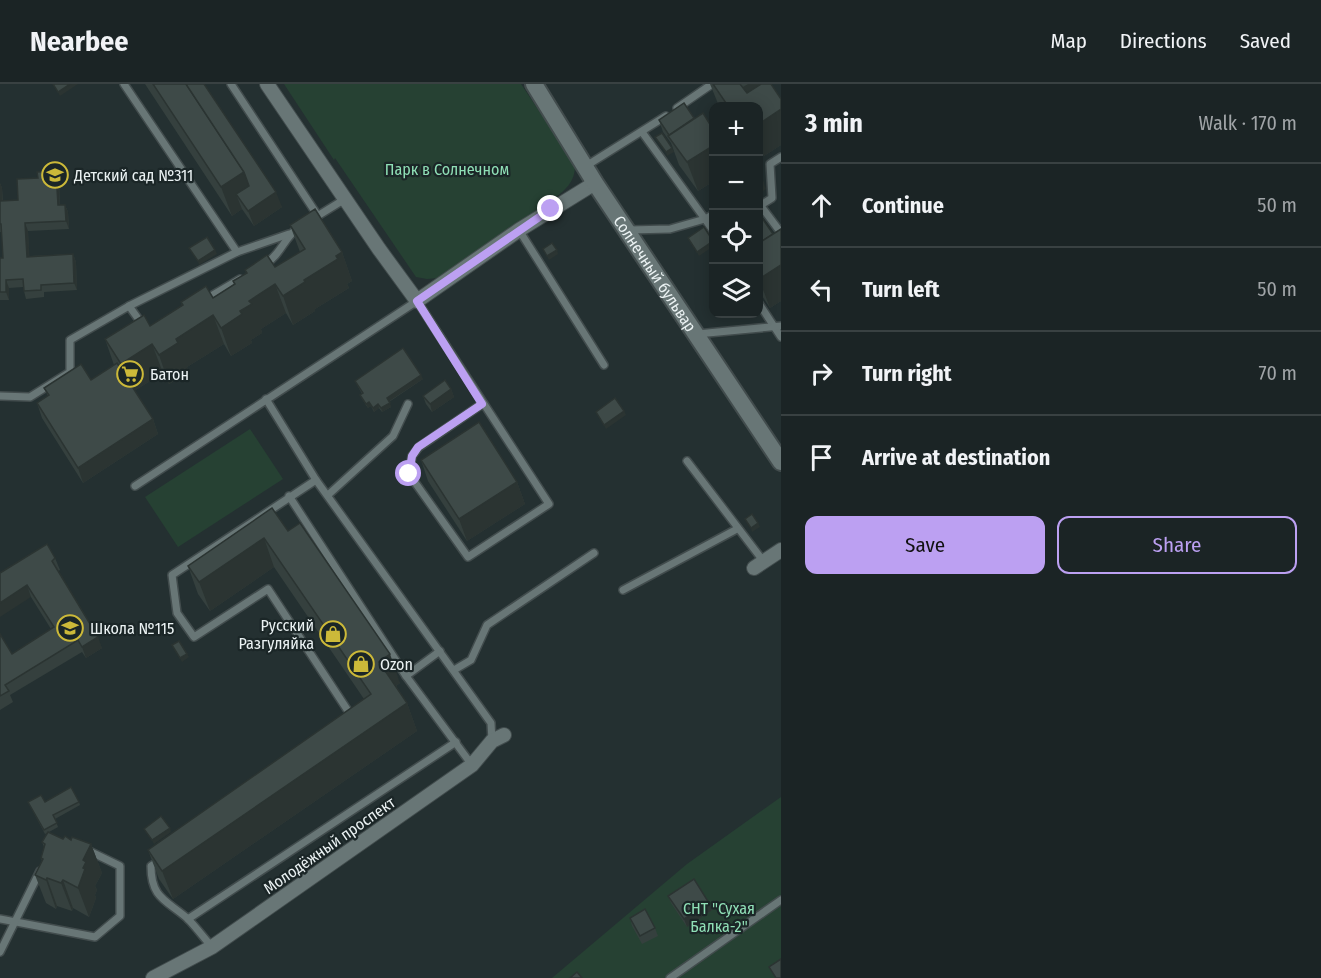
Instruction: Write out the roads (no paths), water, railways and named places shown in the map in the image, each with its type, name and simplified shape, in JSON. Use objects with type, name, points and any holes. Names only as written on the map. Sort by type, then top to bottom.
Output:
[{"type":"street","points":[[267,84],[417,301],[519,230],[595,183]]},
{"type":"street","name":"Солнечный бульвар","points":[[534,84],[595,183],[781,462]]},
{"type":"street","points":[[759,565],[781,549]]},
{"type":"street","name":"Молодёжный проспект","points":[[153,978],[212,947],[472,765],[498,738]]},
{"type":"lane","points":[[124,84],[237,252]]},
{"type":"lane","points":[[231,84],[318,216]]},
{"type":"lane","points":[[585,166],[642,132],[712,84]]},
{"type":"lane","points":[[642,132],[709,225]]},
{"type":"lane","points":[[763,204],[772,198],[770,164],[781,157]]},
{"type":"lane","points":[[0,396],[30,397],[70,372],[70,340],[129,306],[237,252],[289,234],[345,199]]},
{"type":"lane","points":[[763,210],[781,233]]},
{"type":"lane","points":[[627,230],[670,229],[709,217]]},
{"type":"lane","points":[[519,230],[604,364]]},
{"type":"lane","points":[[256,270],[276,258],[289,234]]},
{"type":"lane","points":[[198,304],[246,275]]},
{"type":"lane","points":[[135,486],[417,301],[549,504],[468,557],[409,474],[412,456],[418,447],[482,404]]},
{"type":"lane","points":[[129,306],[149,333]]},
{"type":"lane","points":[[763,307],[778,326],[781,337]]},
{"type":"lane","points":[[696,334],[778,326]]},
{"type":"lane","points":[[266,399],[316,480],[454,670],[491,723],[498,738]]},
{"type":"lane","points":[[328,495],[393,436],[408,404]]},
{"type":"lane","points":[[687,461],[737,529],[759,565]]},
{"type":"lane","points":[[316,480],[172,575],[177,613],[194,637],[268,589],[358,725]]},
{"type":"lane","points":[[289,496],[406,676],[472,765]]},
{"type":"lane","points":[[623,590],[737,529]]},
{"type":"lane","points":[[454,670],[471,660],[486,625],[594,554]]},
{"type":"lane","points":[[406,676],[440,651]]},
{"type":"lane","points":[[188,919],[456,742]]},
{"type":"lane","points":[[0,919],[95,937],[120,916],[120,866],[84,849]]},
{"type":"lane","points":[[171,853],[151,866],[151,882],[163,901],[188,919],[212,947]]},
{"type":"lane","points":[[0,952],[43,866]]},
{"type":"lane","points":[[670,978],[781,900]]},
{"type":"place","name":"Детский сад №311","points":[[55,175]]},
{"type":"place","name":"Батон","points":[[130,374]]},
{"type":"place","name":"Школа №115","points":[[70,628]]},
{"type":"place","name":"Русский Разгуляйка","points":[[333,634]]},
{"type":"place","name":"Ozon","points":[[361,664]]},
{"type":"park label","name":"Парк в Солнечном","points":[[447,169]]},
{"type":"park label","name":"СНТ \"Сухая Балка-2\"","points":[[719,917]]}]
